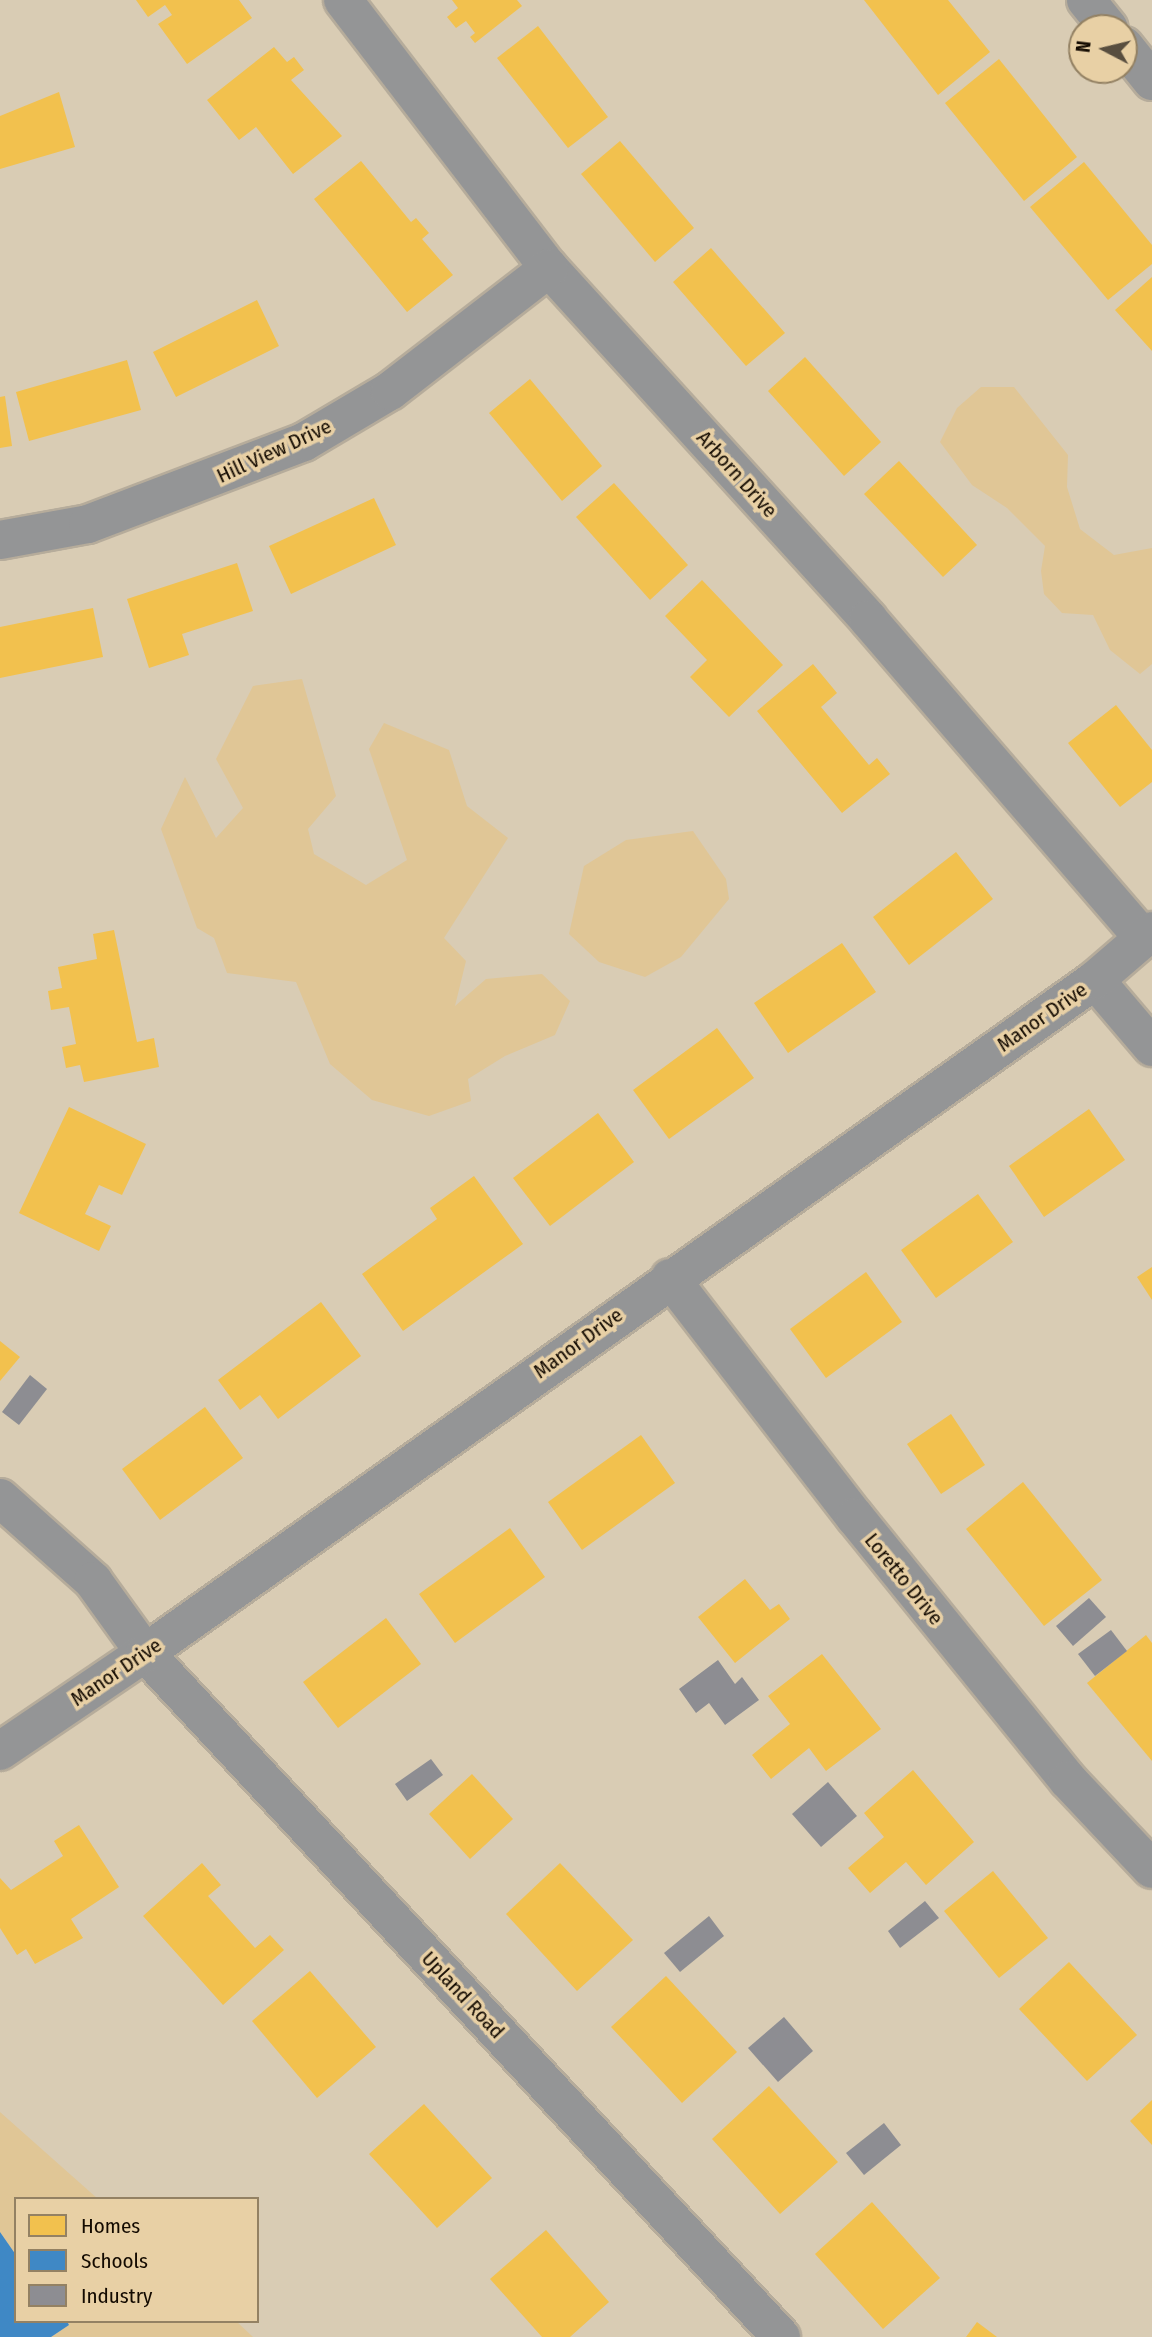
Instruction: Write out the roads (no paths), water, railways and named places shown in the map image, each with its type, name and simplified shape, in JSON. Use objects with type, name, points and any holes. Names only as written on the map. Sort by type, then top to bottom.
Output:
[{"type":"street","name":"Arborn Drive","points":[[343,0],[549,268],[868,619],[1148,935]]},
{"type":"street","points":[[1086,0],[1098,14]]},
{"type":"street","points":[[1138,63],[1152,80]]},
{"type":"street","name":"Hill View Drive","points":[[0,540],[88,524],[304,442],[390,391],[549,268]]},
{"type":"street","name":"Manor Drive","points":[[0,1751],[145,1653],[670,1278],[1095,980],[1148,935]]},
{"type":"street","points":[[1095,980],[1152,1047]]},
{"type":"street","name":"Loretto Drive","points":[[670,1278],[1051,1759],[1152,1869]]},
{"type":"street","name":"Upland Road","points":[[0,1498],[93,1581],[145,1653],[781,2337]]}]
